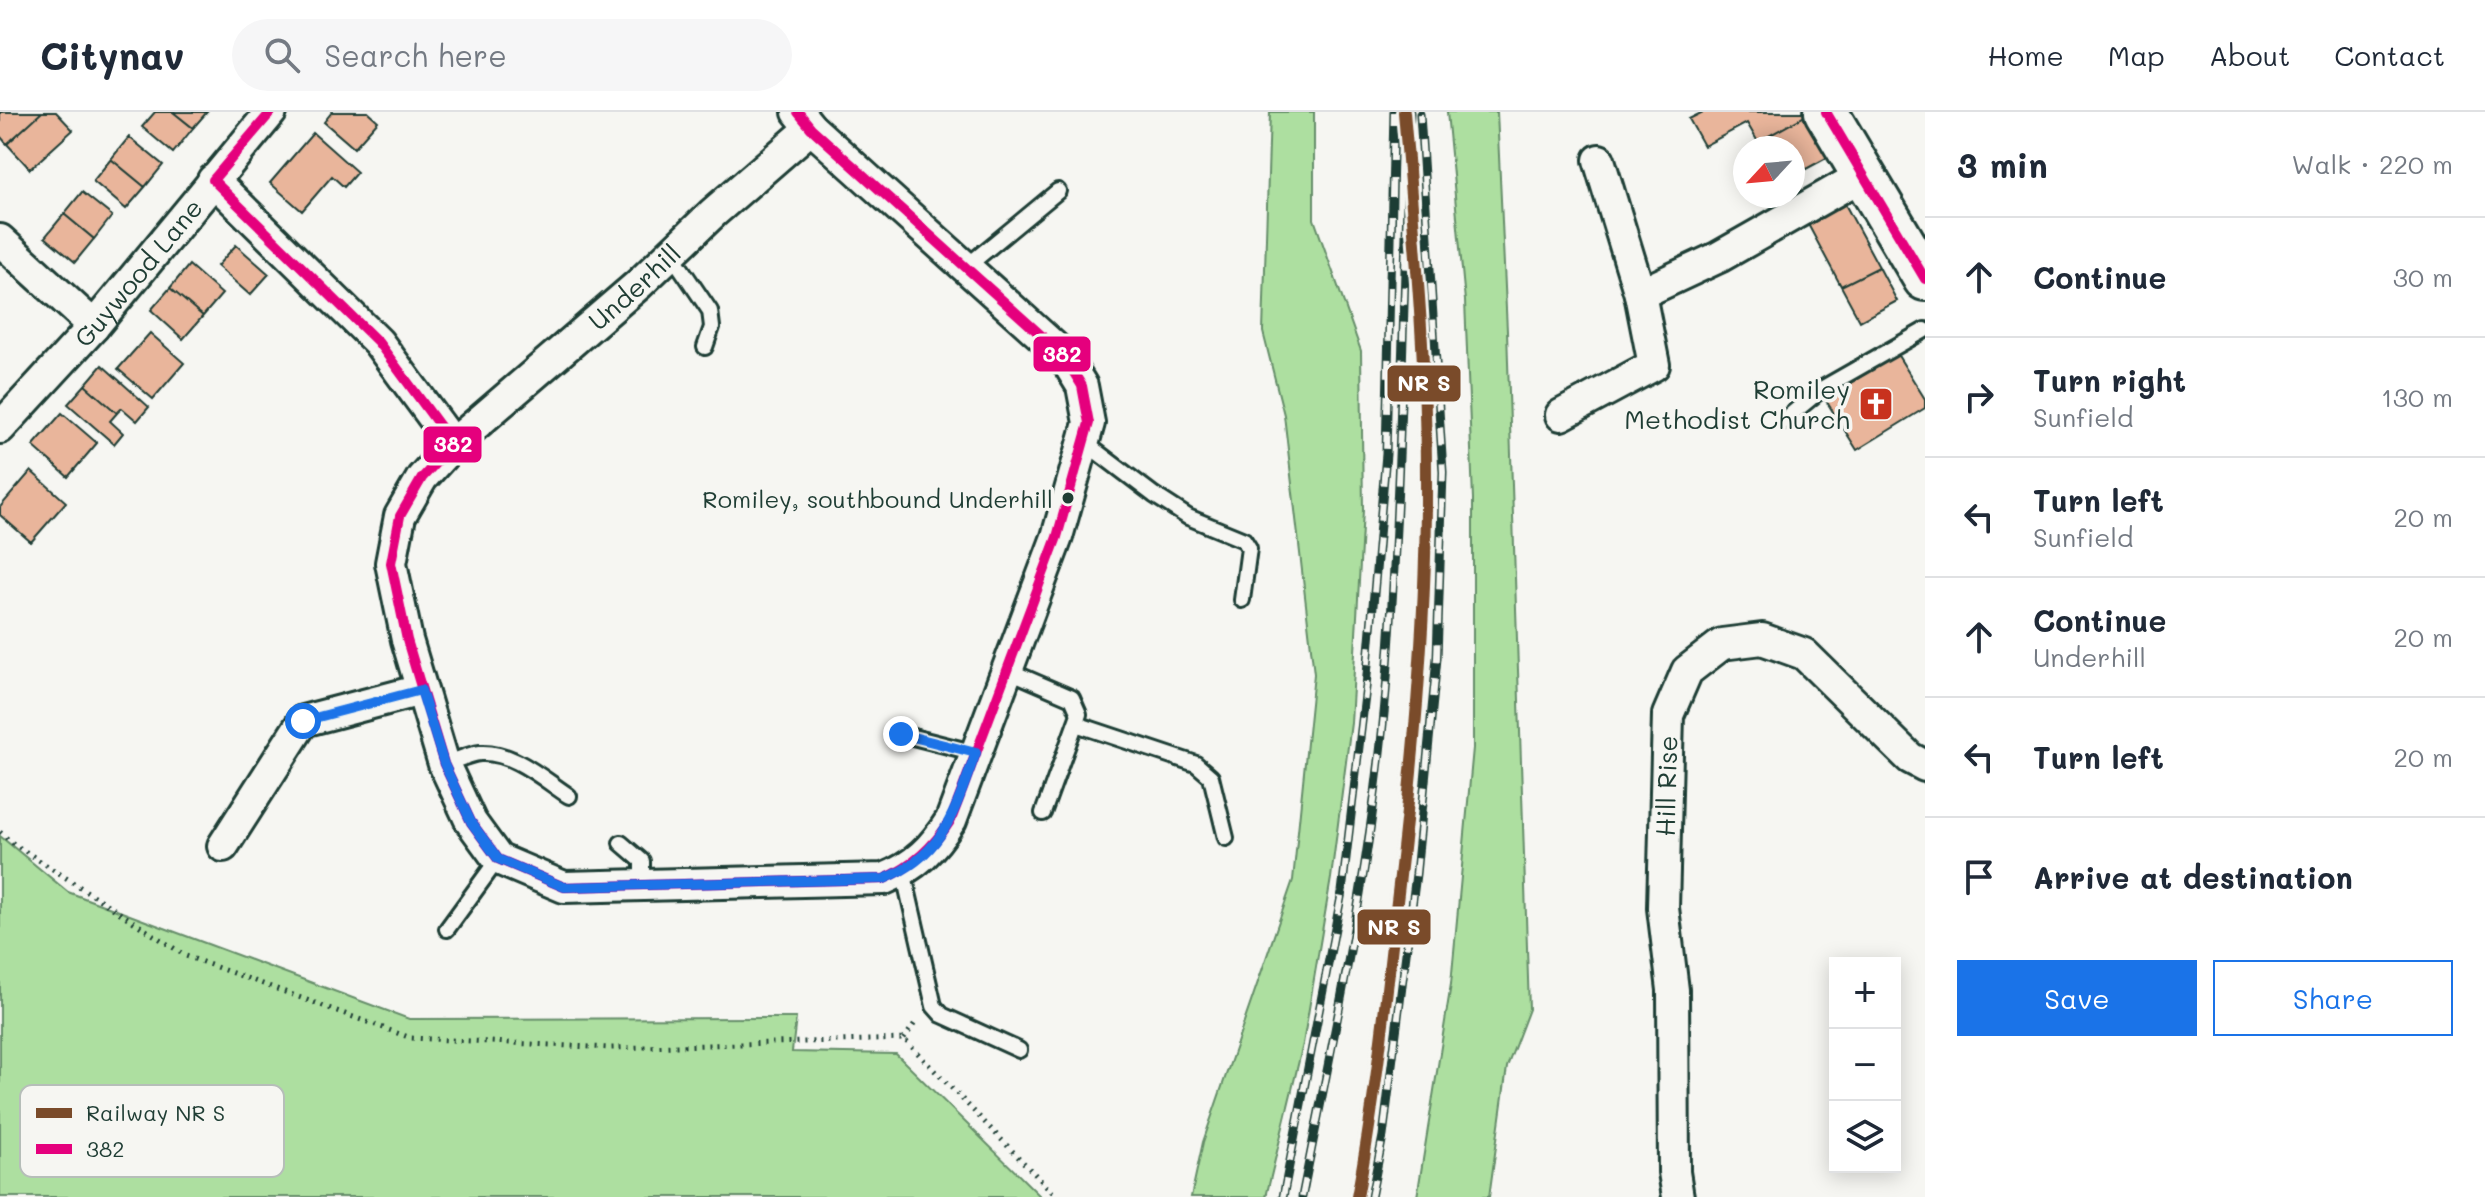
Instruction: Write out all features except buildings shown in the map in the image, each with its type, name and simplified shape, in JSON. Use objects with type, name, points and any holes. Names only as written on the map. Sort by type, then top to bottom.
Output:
[{"type":"main road","points":[[1826,112],[1925,279]]},
{"type":"street","name":"Guywood Lane","points":[[0,428],[94,326],[271,112]]},
{"type":"street","name":"Underhill","points":[[498,859],[471,822],[444,764],[421,690],[391,563],[400,516],[422,478],[453,444],[639,284],[804,120],[1063,355],[1082,386],[1089,423],[1057,537],[951,820],[935,845],[903,871]]},
{"type":"street","points":[[1561,415],[1654,365],[1640,294],[1599,160]]},
{"type":"street","points":[[1640,294],[1719,257],[1863,175]]},
{"type":"street","points":[[213,180],[378,342],[453,444]]},
{"type":"street","points":[[0,240],[94,326]]},
{"type":"street","name":"Hill Rise","points":[[1678,1197],[1674,1172],[1673,990],[1664,893],[1668,715],[1687,671],[1722,644],[1762,639],[1804,654],[1910,758],[1925,766]]},
{"type":"street","points":[[223,846],[303,721],[421,690]]},
{"type":"street","points":[[498,859],[564,887],[884,879],[903,871]]},
{"type":"lane","points":[[966,267],[1058,191]]},
{"type":"lane","points":[[670,252],[710,311],[712,327],[705,347]]},
{"type":"lane","points":[[1783,421],[1823,388],[1925,330]]},
{"type":"lane","points":[[1084,442],[1188,517],[1244,540],[1249,548],[1242,600]]},
{"type":"lane","points":[[1007,670],[1072,698],[1079,714],[1043,813]]},
{"type":"lane","points":[[1076,724],[1196,764],[1211,777],[1226,838]]},
{"type":"lane","points":[[901,734],[976,753]]},
{"type":"lane","points":[[444,764],[479,753],[498,755],[515,760],[569,796]]},
{"type":"lane","points":[[621,843],[642,861],[642,885]]},
{"type":"lane","points":[[447,929],[498,859]]},
{"type":"lane","points":[[903,871],[934,1006],[942,1015],[1019,1050]]},
{"type":"path","points":[[0,832],[186,956],[411,1038],[611,1048],[904,1039],[1057,1197]]},
{"type":"green space","points":[[1270,112],[1314,112],[1314,219],[1361,351],[1363,510],[1351,723],[1331,878],[1303,1044],[1266,1197],[1191,1197],[1203,1142],[1293,880],[1314,674],[1284,415],[1263,332]]},
{"type":"green space","points":[[1447,112],[1497,112],[1507,331],[1529,1009],[1507,1067],[1489,1197],[1417,1197],[1451,984],[1473,748],[1473,499],[1465,301]]},
{"type":"green space","points":[[0,836],[68,892],[409,1019],[796,1018],[792,1052],[896,1054],[1041,1197],[0,1197]]},
{"type":"railway","points":[[1283,1197],[1342,892],[1366,687],[1386,454],[1394,112]]},
{"type":"railway","points":[[1302,1197],[1351,945],[1380,755],[1395,547],[1410,112]]},
{"type":"railway","points":[[1371,1197],[1383,1136],[1416,874],[1437,658],[1443,472],[1420,114]]},
{"type":"transit line","name":"382","points":[[213,180],[271,112]]},
{"type":"transit line","name":"382","points":[[213,180],[378,342],[453,444],[422,478],[400,516],[391,563],[407,640],[444,764],[471,822],[498,859],[564,887],[884,879],[922,855],[951,820],[1057,537],[1089,423],[1082,386],[1063,355],[811,128],[798,112]]},
{"type":"transit line","points":[[1357,1197],[1369,1130],[1401,871],[1424,588],[1424,384],[1404,112]]},
{"type":"transit line","name":"382","points":[[1826,112],[1925,279]]},
{"type":"place","name":"Romiley Methodist Church","points":[[1876,404]]},
{"type":"place","name":"Romiley, southbound Underhill","points":[[1068,498]]},
{"type":"route","points":[[303,721],[421,690],[444,764],[471,822],[498,859],[564,887],[884,879],[903,871],[935,845],[951,820],[976,753],[901,734]]}]
